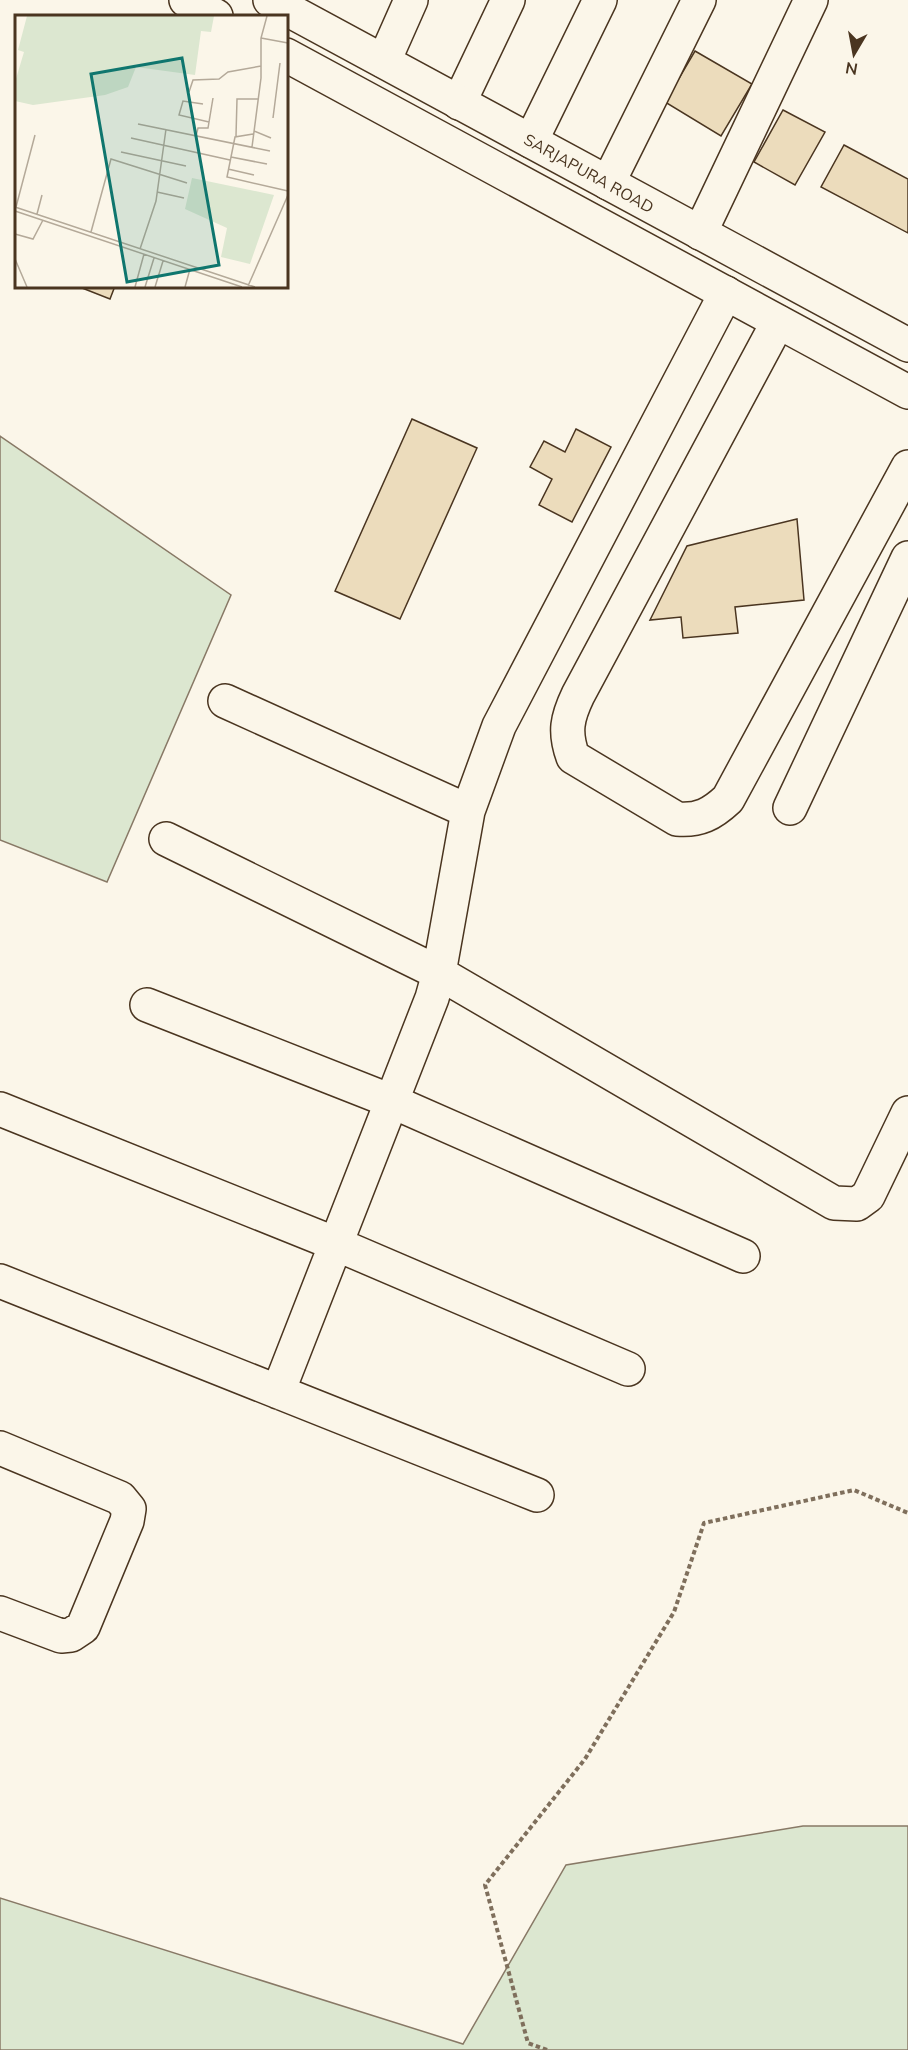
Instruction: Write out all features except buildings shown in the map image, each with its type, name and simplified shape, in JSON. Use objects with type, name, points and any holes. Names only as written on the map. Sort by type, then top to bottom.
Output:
[{"type":"street","points":[[186,0],[214,15]]},
{"type":"street","points":[[384,61],[411,0]]},
{"type":"street","points":[[459,103],[508,0]]},
{"type":"street","points":[[531,141],[600,0]]},
{"type":"street","points":[[608,183],[699,0]]},
{"type":"street","points":[[700,233],[811,0]]},
{"type":"street","name":"SARJAPURA ROAD","points":[[284,3],[459,103],[908,345]]},
{"type":"street","points":[[288,56],[908,393]]},
{"type":"street","points":[[278,1392],[439,973],[468,811],[499,726],[726,293]]},
{"type":"street","points":[[778,322],[578,695],[567,719],[566,739],[573,757],[677,819],[690,820],[707,816],[717,810],[728,800],[908,467]]},
{"type":"street","points":[[790,808],[908,558]]},
{"type":"street","points":[[225,701],[468,811]]},
{"type":"street","points":[[166,839],[439,973],[834,1203],[857,1204],[868,1196],[908,1113]]},
{"type":"street","points":[[147,1005],[391,1101],[743,1256]]},
{"type":"street","points":[[0,1109],[336,1244],[628,1369]]},
{"type":"street","points":[[2,1286],[537,1495]]},
{"type":"street","points":[[0,1449],[120,1498],[129,1509],[127,1521],[84,1627],[71,1635],[61,1636],[0,1613]]},
{"type":"path","points":[[547,2050],[528,2043],[485,1885],[585,1760],[674,1612],[704,1522],[854,1490],[908,1513]]},
{"type":"green space","points":[[0,436],[231,595],[107,882],[0,840]]},
{"type":"green space","points":[[803,1826],[908,1826],[908,2050],[0,2050],[0,1898],[463,2044],[566,1865]]}]
